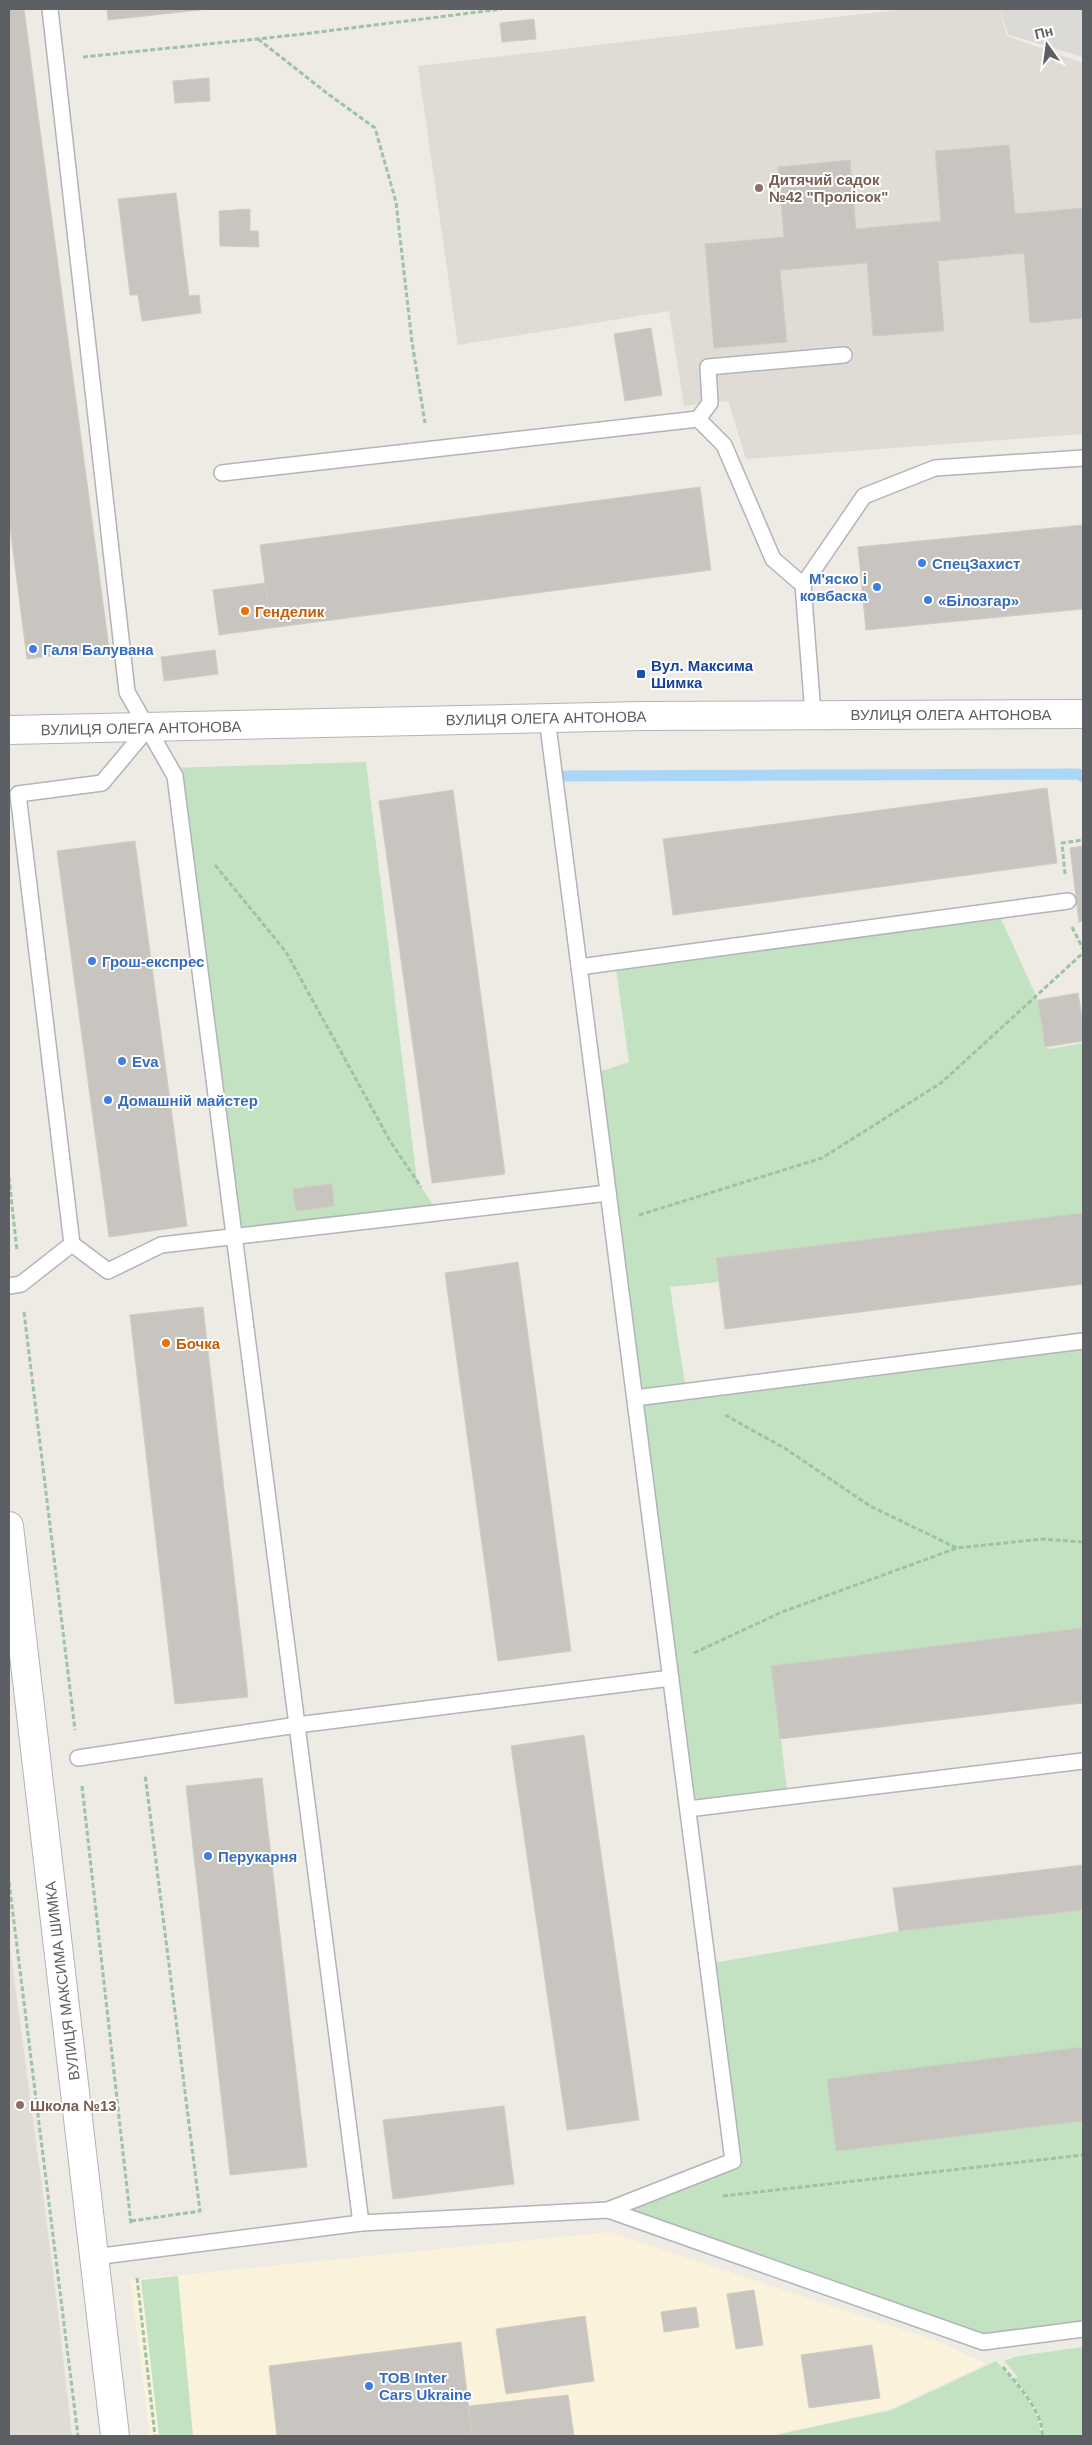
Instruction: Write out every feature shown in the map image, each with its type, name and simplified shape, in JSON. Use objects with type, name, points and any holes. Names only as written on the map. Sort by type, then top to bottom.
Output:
[{"type":"street","name":"ВУЛИЦЯ ОЛЕГА АНТОНОВА","points":[[9,730],[813,714],[1083,714]]},
{"type":"street","name":"ВУЛИЦЯ МАКСИМА ШИМКА","points":[[9,1526],[115,2436]]},
{"type":"lane","points":[[50,9],[127,692],[174,776],[362,2223]]},
{"type":"lane","points":[[222,473],[698,419],[710,403],[708,367],[844,355]]},
{"type":"lane","points":[[698,419],[724,445],[773,560],[803,585]]},
{"type":"lane","points":[[813,714],[803,585],[864,496],[935,468],[1083,458]]},
{"type":"lane","points":[[94,2257],[362,2223],[608,2210],[733,2161],[547,718]]},
{"type":"lane","points":[[148,728],[102,783],[18,794],[72,1244],[108,1271],[161,1245],[608,1193]]},
{"type":"lane","points":[[579,967],[1068,901]]},
{"type":"lane","points":[[15,1285],[72,1244]]},
{"type":"lane","points":[[635,1398],[1083,1341]]},
{"type":"lane","points":[[78,1758],[142,1750],[297,1725],[671,1678]]},
{"type":"lane","points":[[688,1809],[1083,1761]]},
{"type":"lane","points":[[608,2210],[983,2342],[1083,2329]]},
{"type":"path","points":[[56,60],[258,39],[502,9]]},
{"type":"path","points":[[258,39],[375,128],[396,202],[412,342],[430,450]]},
{"type":"path","points":[[180,822],[286,952],[390,1141],[438,1212]]},
{"type":"path","points":[[612,1223],[822,1158],[940,1082],[1083,953]]},
{"type":"path","points":[[9,1177],[15,1285],[78,1758],[155,2436]]},
{"type":"path","points":[[686,1392],[786,1448],[870,1506],[957,1548]]},
{"type":"path","points":[[671,1678],[680,1660],[715,1641],[782,1612],[957,1548],[1043,1539],[1083,1542]]},
{"type":"path","points":[[131,2221],[200,2211],[142,1750]]},
{"type":"path","points":[[9,1882],[78,2436]]},
{"type":"path","points":[[717,2197],[1083,2155]]},
{"type":"path","points":[[983,2342],[1023,2391],[1042,2427],[1042,2436]]},
{"type":"shaded area","name":"Дитячий садок №42 \"Пролісок\"","points":[[905,9],[999,9],[1007,36],[1083,63],[1083,434],[746,459],[728,401],[684,406],[669,311],[458,345],[418,66]]},
{"type":"shaded area","points":[[999,9],[1083,9],[1083,57],[1009,35]]},
{"type":"shaded area","name":"Школа №13","points":[[9,1939],[53,2270],[72,2436],[9,2436]]},
{"type":"shaded area","points":[[610,2232],[940,2342],[986,2364],[890,2409],[767,2436],[150,2436],[130,2280]]},
{"type":"green space","points":[[366,762],[417,1181],[438,1212],[234,1236],[170,768]]},
{"type":"green space","points":[[997,910],[1038,1000],[1045,1047],[1050,1049],[1083,1043],[1083,1213],[716,1258],[719,1282],[670,1287],[686,1391],[1083,1341],[1083,1628],[772,1666],[788,1798],[688,1809],[593,1074],[629,1062],[615,962]]},
{"type":"green space","points":[[1083,1910],[1083,2047],[827,2079],[836,2151],[1083,2121],[1083,2329],[983,2342],[608,2210],[733,2161],[708,1964],[899,1931]]},
{"type":"green space","points":[[178,2276],[193,2436],[159,2436],[141,2280]]},
{"type":"green space","points":[[1083,2347],[1083,2436],[1043,2436],[1038,2413],[1014,2378],[1066,2368],[1018,2377],[1004,2361],[1018,2356]]},
{"type":"green space","points":[[996,2361],[1018,2386],[1032,2406],[1040,2427],[1040,2436],[771,2436],[892,2410]]},
{"type":"building","points":[[9,9],[24,9],[109,648],[27,659],[9,519]]},
{"type":"building","points":[[107,9],[209,9],[108,20]]},
{"type":"building","points":[[534,19],[536,39],[502,42],[500,23]]},
{"type":"building","points":[[209,78],[210,101],[175,103],[173,81]]},
{"type":"building","points":[[1009,145],[1015,214],[1083,208],[1083,318],[1030,323],[1024,253],[938,261],[944,331],[873,336],[867,263],[780,270],[787,342],[714,348],[705,244],[784,237],[778,167],[850,160],[856,229],[941,221],[935,151]]},
{"type":"building","points":[[176,193],[189,296],[199,295],[201,313],[142,321],[138,295],[130,295],[118,199]]},
{"type":"building","points":[[250,209],[250,231],[258,231],[259,247],[220,246],[219,211]]},
{"type":"building","points":[[651,328],[662,395],[625,401],[614,334]]},
{"type":"building","points":[[700,487],[711,570],[271,628],[260,545]]},
{"type":"building","points":[[1083,525],[1083,609],[866,630],[858,547]]},
{"type":"building","points":[[265,583],[271,628],[219,635],[213,590]]},
{"type":"building","points":[[215,650],[218,674],[164,681],[161,657]]},
{"type":"building","points":[[1047,788],[1057,863],[673,915],[663,839]]},
{"type":"building","points":[[453,790],[505,1174],[432,1183],[379,801]]},
{"type":"building","points":[[135,841],[187,1226],[109,1237],[57,851]]},
{"type":"building","points":[[1083,846],[1083,921],[1079,922],[1070,848]]},
{"type":"building","points":[[1078,993],[1083,1023],[1083,1041],[1045,1047],[1038,1000]]},
{"type":"building","points":[[332,1184],[334,1206],[296,1211],[293,1189]]},
{"type":"building","points":[[1083,1213],[1083,1284],[725,1329],[716,1258]]},
{"type":"building","points":[[518,1262],[571,1651],[498,1661],[445,1273]]},
{"type":"building","points":[[203,1307],[248,1697],[175,1704],[130,1315]]},
{"type":"building","points":[[1083,1628],[1083,1703],[780,1739],[771,1666]]},
{"type":"building","points":[[584,1735],[639,2120],[567,2130],[511,1746]]},
{"type":"building","points":[[262,1778],[307,2167],[230,2175],[186,1786]]},
{"type":"building","points":[[1083,1865],[1083,1910],[899,1931],[893,1888]]},
{"type":"building","points":[[1083,2047],[1083,2121],[836,2151],[827,2079]]},
{"type":"building","points":[[504,2106],[514,2184],[393,2199],[383,2120]]},
{"type":"building","points":[[754,2290],[763,2345],[736,2349],[727,2294]]},
{"type":"building","points":[[696,2307],[699,2327],[664,2332],[661,2312]]},
{"type":"building","points":[[585,2316],[594,2381],[506,2394],[496,2329]]},
{"type":"building","name":"ТОВ Inter Cars Ukraine","points":[[461,2342],[472,2436],[277,2436],[269,2366]]},
{"type":"building","points":[[872,2345],[880,2398],[809,2408],[801,2355]]},
{"type":"building","points":[[568,2395],[574,2436],[472,2436],[469,2406]]},
{"type":"waterway","points":[[563,776],[1078,774],[1083,777]]},
{"type":"place","name":"Дитячий садок №42 \"Пролісок\"","points":[[759,188]]},
{"type":"place","name":"СпецЗахист","points":[[922,563]]},
{"type":"place","name":"М'яско і ковбаска","points":[[877,587]]},
{"type":"place","name":"«Білозгар»","points":[[928,600]]},
{"type":"place","name":"Генделик","points":[[245,611]]},
{"type":"place","name":"Галя Балувана","points":[[33,649]]},
{"type":"place","name":"Вул. Максима Шимка","points":[[641,674]]},
{"type":"place","name":"Грош-експрес","points":[[92,961]]},
{"type":"place","name":"Eva","points":[[122,1061]]},
{"type":"place","name":"Домашній майстер","points":[[108,1100]]},
{"type":"place","name":"Бочка","points":[[166,1343]]},
{"type":"place","name":"Перукарня","points":[[208,1856]]},
{"type":"place","name":"Школа №13","points":[[20,2105]]},
{"type":"place","name":"ТОВ Inter Cars Ukraine","points":[[369,2386]]}]
